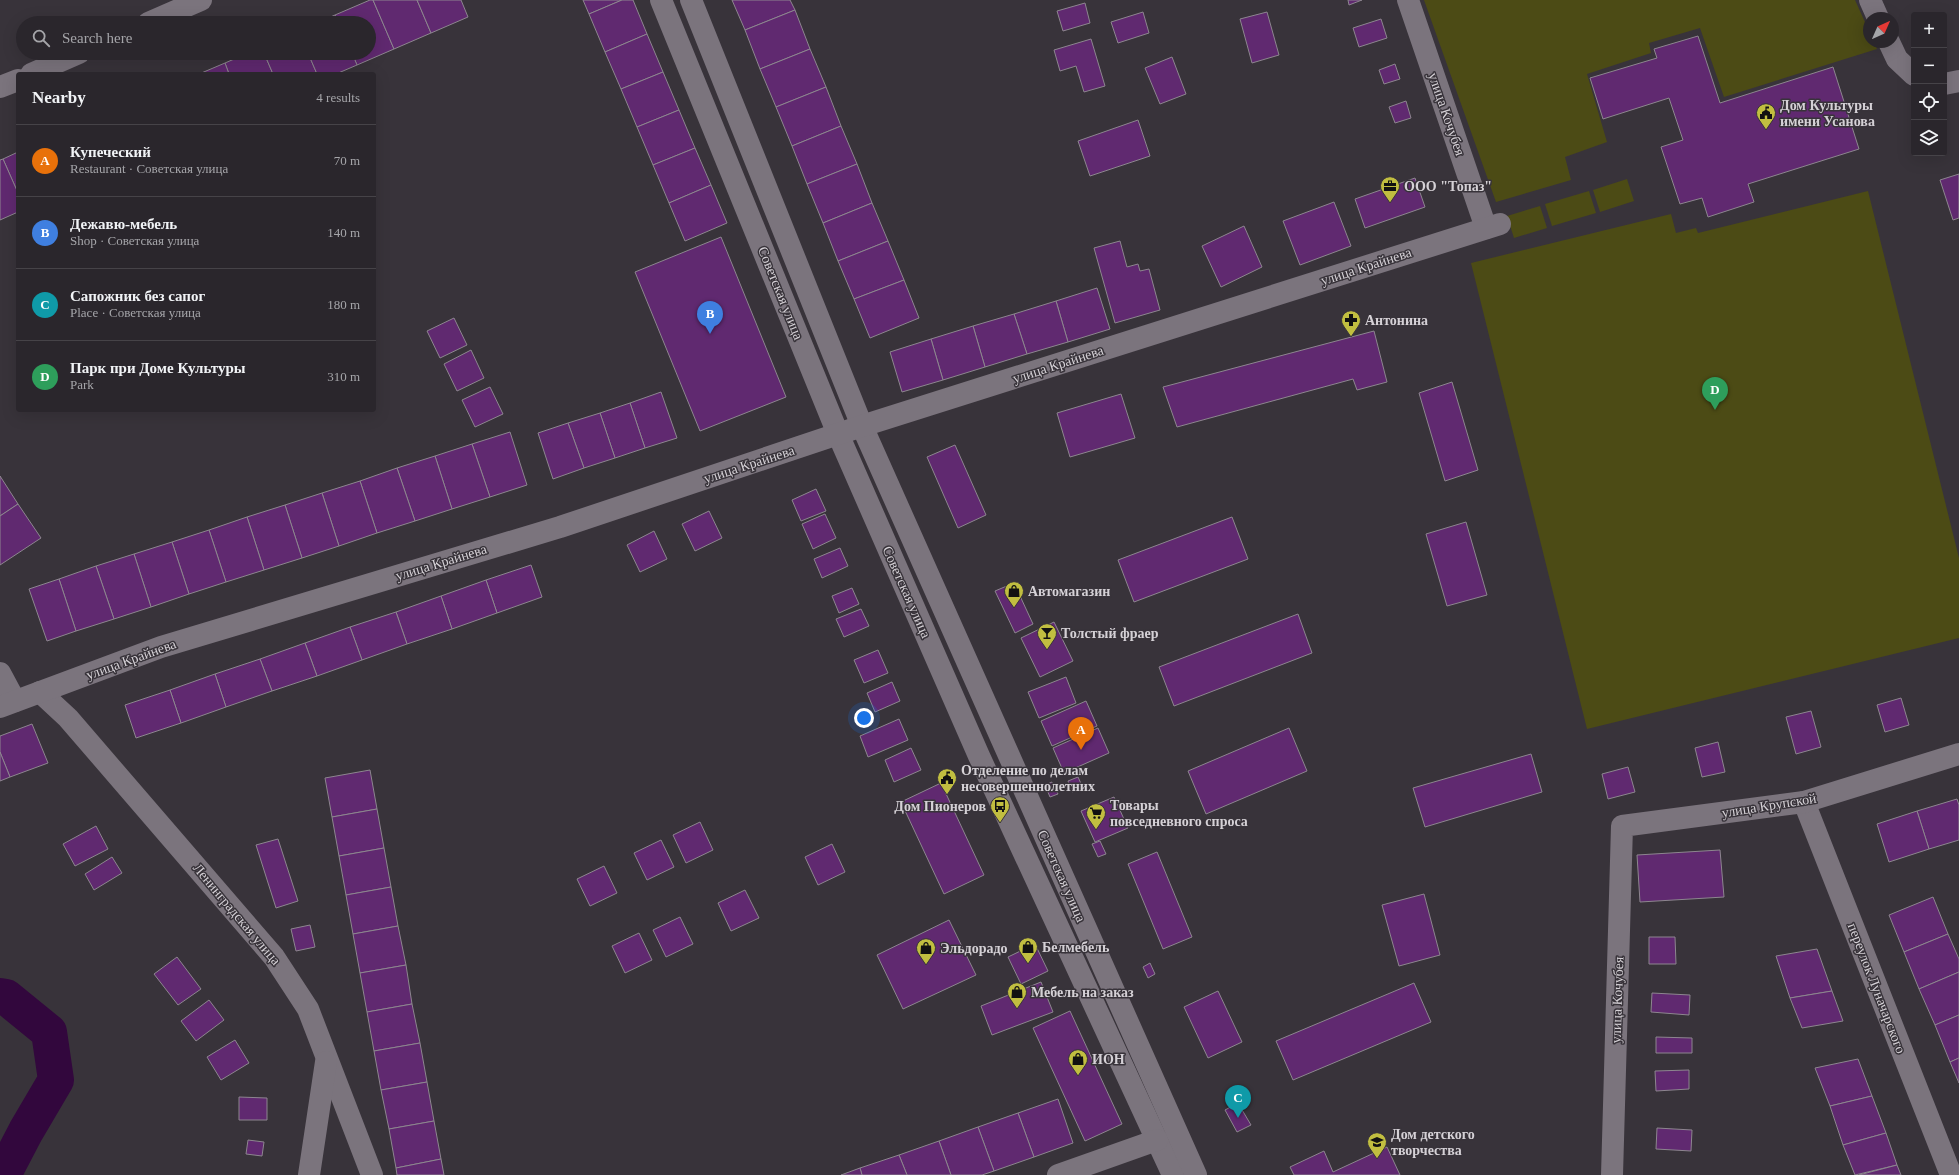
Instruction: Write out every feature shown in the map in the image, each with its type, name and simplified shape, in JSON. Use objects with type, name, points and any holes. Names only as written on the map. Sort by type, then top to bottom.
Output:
[{"type":"street","points":[[164,16],[201,0]]},
{"type":"street","name":"Советская улица","points":[[661,0],[838,434],[979,756],[1173,1175]]},
{"type":"street","name":"Советская улица","points":[[691,0],[862,426],[1196,1175]]},
{"type":"street","name":"улица Кочубея","points":[[1408,0],[1493,226]]},
{"type":"street","points":[[1870,0],[1875,12]]},
{"type":"street","points":[[1893,50],[1911,71]]},
{"type":"street","points":[[36,72],[63,60]]},
{"type":"street","points":[[0,87],[16,81]]},
{"type":"street","points":[[1947,83],[1959,81]]},
{"type":"street","name":"улица Крайнева","points":[[6,692],[40,692],[161,647],[560,527],[862,426],[1493,226]]},
{"type":"street","name":"Ленинградская улица","points":[[40,692],[64,714],[274,957],[308,1009],[326,1060],[372,1175]]},
{"type":"street","name":"улица Крупской","points":[[1622,826],[1804,802],[1959,754]]},
{"type":"street","name":"переулок Луначарского","points":[[1804,802],[1951,1175]]},
{"type":"street","name":"улица Кочубея","points":[[1612,1175],[1622,826]]},
{"type":"street","points":[[309,1175],[326,1060]]},
{"type":"street","points":[[1058,1175],[1156,1140]]},
{"type":"shaded area","points":[[1424,0],[1855,0],[1863,18],[1863,48],[1877,49],[1724,97],[1700,28],[1649,43],[1651,53],[1587,74],[1607,142],[1565,157],[1571,180],[1496,202]]},
{"type":"shaded area","points":[[1627,179],[1634,201],[1600,212],[1593,190]]},
{"type":"shaded area","points":[[1589,191],[1596,213],[1552,226],[1545,204]]},
{"type":"shaded area","points":[[1868,191],[1959,558],[1959,638],[1587,729],[1471,263],[1671,214],[1676,233],[1696,228],[1698,233]]},
{"type":"shaded area","points":[[1540,206],[1547,228],[1514,238],[1507,216]]},
{"type":"building","points":[[373,0],[394,49],[376,57],[376,16],[335,15]]},
{"type":"building","points":[[373,0],[417,0],[431,33],[394,49]]},
{"type":"building","points":[[417,0],[461,0],[468,17],[431,33]]},
{"type":"building","points":[[583,0],[622,0],[589,14]]},
{"type":"building","points":[[622,0],[633,0],[647,34],[605,52],[589,14]]},
{"type":"building","points":[[732,0],[790,0],[795,10],[745,30]]},
{"type":"building","points":[[1348,0],[1362,0],[1349,5]]},
{"type":"building","points":[[1085,3],[1090,23],[1063,31],[1057,11]]},
{"type":"building","points":[[795,10],[810,49],[760,69],[745,30]]},
{"type":"building","points":[[1143,12],[1149,33],[1118,43],[1111,22]]},
{"type":"building","points":[[1267,12],[1279,55],[1252,63],[1240,19]]},
{"type":"building","points":[[1381,19],[1387,38],[1359,47],[1353,28]]},
{"type":"building","points":[[647,34],[663,72],[621,89],[605,52]]},
{"type":"building","name":"Дом Культуры имени Усанова","points":[[1698,36],[1720,103],[1833,67],[1859,149],[1748,184],[1754,202],[1708,217],[1702,198],[1680,204],[1661,147],[1683,140],[1669,98],[1603,119],[1590,78],[1657,58],[1654,49]]},
{"type":"building","points":[[1091,39],[1105,86],[1084,92],[1076,66],[1060,71],[1054,50]]},
{"type":"building","points":[[810,49],[826,87],[776,107],[760,69]]},
{"type":"building","points":[[1172,57],[1186,94],[1160,104],[1145,68]]},
{"type":"building","points":[[232,60],[267,60],[272,72],[228,72],[225,63]]},
{"type":"building","points":[[267,60],[311,60],[316,72],[272,72]]},
{"type":"building","points":[[311,60],[355,60],[357,65],[341,72],[316,72]]},
{"type":"building","points":[[355,60],[369,60],[357,65]]},
{"type":"building","points":[[225,63],[228,72],[204,72]]},
{"type":"building","points":[[1395,64],[1400,79],[1384,84],[1379,70]]},
{"type":"building","points":[[663,72],[679,110],[637,127],[621,89]]},
{"type":"building","points":[[826,87],[841,126],[792,146],[776,107]]},
{"type":"building","points":[[1406,101],[1411,118],[1395,123],[1389,107]]},
{"type":"building","points":[[679,110],[695,148],[653,165],[637,127]]},
{"type":"building","points":[[1138,120],[1150,156],[1090,176],[1078,141]]},
{"type":"building","points":[[841,126],[857,164],[807,184],[792,146]]},
{"type":"building","points":[[695,148],[711,185],[669,203],[653,165]]},
{"type":"building","points":[[16,153],[16,188],[3,159]]},
{"type":"building","points":[[3,159],[16,188],[16,213],[0,220],[0,160]]},
{"type":"building","points":[[857,164],[872,203],[823,223],[807,184]]},
{"type":"building","points":[[1959,174],[1959,218],[1953,220],[1940,180]]},
{"type":"building","name":"ООО \"Топаз\"","points":[[1415,178],[1425,207],[1365,228],[1355,199]]},
{"type":"building","points":[[711,185],[727,223],[685,241],[669,203]]},
{"type":"building","points":[[1334,202],[1351,246],[1300,265],[1283,221]]},
{"type":"building","points":[[872,203],[888,241],[838,261],[823,223]]},
{"type":"building","points":[[1244,226],[1262,267],[1221,287],[1202,246]]},
{"type":"building","points":[[721,237],[786,397],[700,431],[635,272]]},
{"type":"building","points":[[888,241],[904,280],[854,299],[838,261]]},
{"type":"building","points":[[1120,241],[1127,267],[1138,264],[1140,271],[1149,269],[1160,310],[1115,323],[1094,248]]},
{"type":"building","points":[[904,280],[919,318],[870,338],[854,299]]},
{"type":"building","points":[[1097,288],[1110,329],[1068,342],[1056,301]]},
{"type":"building","points":[[1056,301],[1068,342],[1027,354],[1014,314]]},
{"type":"building","points":[[1014,314],[1027,354],[985,367],[973,326]]},
{"type":"building","points":[[454,318],[467,345],[440,358],[427,331]]},
{"type":"building","points":[[973,326],[985,367],[943,380],[931,339]]},
{"type":"building","points":[[1374,331],[1387,382],[1357,390],[1353,379],[1177,427],[1163,387]]},
{"type":"building","points":[[931,339],[943,380],[902,392],[890,352]]},
{"type":"building","points":[[471,350],[484,378],[457,391],[444,364]]},
{"type":"building","points":[[1452,382],[1478,470],[1445,481],[1419,393]]},
{"type":"building","points":[[490,387],[503,414],[475,427],[462,400]]},
{"type":"building","points":[[661,392],[677,438],[645,448],[630,403]]},
{"type":"building","points":[[1121,394],[1135,438],[1070,457],[1057,413]]},
{"type":"building","points":[[630,403],[645,448],[615,458],[600,413]]},
{"type":"building","points":[[600,413],[615,458],[584,468],[568,423]]},
{"type":"building","points":[[568,423],[584,468],[553,479],[538,433]]},
{"type":"building","points":[[510,432],[527,485],[490,497],[472,444]]},
{"type":"building","points":[[472,444],[490,497],[452,509],[435,456]]},
{"type":"building","points":[[955,445],[986,515],[958,528],[927,457]]},
{"type":"building","points":[[435,456],[452,509],[415,521],[397,468]]},
{"type":"building","points":[[397,468],[415,521],[377,533],[360,481]]},
{"type":"building","points":[[0,476],[18,504],[0,516]]},
{"type":"building","points":[[360,481],[377,533],[339,546],[322,493]]},
{"type":"building","points":[[816,489],[826,511],[801,521],[792,500]]},
{"type":"building","points":[[322,493],[339,546],[302,558],[285,505]]},
{"type":"building","points":[[18,504],[41,538],[0,565],[0,516]]},
{"type":"building","points":[[285,505],[302,558],[264,570],[247,517]]},
{"type":"building","points":[[709,511],[722,538],[695,551],[682,524]]},
{"type":"building","points":[[825,514],[836,538],[813,549],[802,524]]},
{"type":"building","points":[[247,517],[264,570],[226,582],[209,530]]},
{"type":"building","points":[[1232,517],[1248,559],[1134,602],[1118,560]]},
{"type":"building","points":[[1466,522],[1487,595],[1447,606],[1426,534]]},
{"type":"building","points":[[209,530],[226,582],[189,594],[172,542]]},
{"type":"building","points":[[654,531],[667,559],[640,572],[627,545]]},
{"type":"building","points":[[172,542],[189,594],[151,607],[134,554]]},
{"type":"building","points":[[840,548],[848,566],[822,578],[814,559]]},
{"type":"building","points":[[134,554],[151,607],[114,619],[96,566]]},
{"type":"building","points":[[531,565],[542,597],[497,613],[486,580]]},
{"type":"building","points":[[96,566],[114,619],[76,631],[59,579]]},
{"type":"building","points":[[59,579],[76,631],[47,641],[29,589]]},
{"type":"building","points":[[486,580],[497,613],[452,629],[441,596]]},
{"type":"building","name":"Автомагазин","points":[[1014,583],[1033,624],[1015,633],[995,591]]},
{"type":"building","points":[[852,588],[859,604],[839,613],[832,596]]},
{"type":"building","points":[[441,596],[452,629],[407,644],[396,612]]},
{"type":"building","points":[[861,609],[869,626],[844,637],[836,619]]},
{"type":"building","points":[[396,612],[407,644],[362,660],[350,627]]},
{"type":"building","points":[[1298,614],[1312,653],[1174,706],[1159,667]]},
{"type":"building","name":"Толстый фраер","points":[[1054,622],[1073,661],[1040,677],[1021,638]]},
{"type":"building","points":[[350,627],[362,660],[317,676],[305,643]]},
{"type":"building","points":[[305,643],[317,676],[272,691],[260,659]]},
{"type":"building","points":[[878,650],[888,673],[864,683],[854,660]]},
{"type":"building","points":[[260,659],[272,691],[226,707],[215,674]]},
{"type":"building","points":[[215,674],[226,707],[181,723],[170,690]]},
{"type":"building","points":[[1066,677],[1076,703],[1039,718],[1028,692]]},
{"type":"building","points":[[892,682],[900,701],[875,712],[867,693]]},
{"type":"building","points":[[170,690],[181,723],[136,738],[125,705]]},
{"type":"building","points":[[1901,698],[1909,725],[1885,732],[1877,705]]},
{"type":"building","points":[[1086,701],[1097,726],[1052,746],[1041,721]]},
{"type":"building","points":[[1811,711],[1821,747],[1796,754],[1786,717]]},
{"type":"building","points":[[899,719],[908,740],[868,757],[860,736]]},
{"type":"building","points":[[32,724],[48,763],[10,777],[0,752],[0,736]]},
{"type":"building","points":[[1098,728],[1109,753],[1064,773],[1053,748]]},
{"type":"building","points":[[1289,728],[1307,771],[1206,814],[1188,771]]},
{"type":"building","points":[[1718,742],[1725,772],[1702,777],[1695,748]]},
{"type":"building","points":[[911,748],[921,770],[894,782],[885,760]]},
{"type":"building","points":[[0,752],[10,777],[0,781]]},
{"type":"building","points":[[1531,754],[1542,792],[1425,827],[1413,788]]},
{"type":"building","points":[[1628,767],[1635,792],[1608,799],[1602,774]]},
{"type":"building","points":[[370,770],[377,809],[332,817],[325,778]]},
{"type":"building","points":[[1078,777],[1083,788],[1072,792],[1068,781]]},
{"type":"building","points":[[1052,782],[1058,794],[1050,797],[1045,785]]},
{"type":"building","points":[[941,783],[984,875],[944,894],[901,802]]},
{"type":"building","points":[[1114,797],[1128,828],[1095,842],[1081,811]]},
{"type":"building","points":[[1957,799],[1959,805],[1959,840],[1929,849],[1917,811]]},
{"type":"building","points":[[377,809],[384,848],[339,856],[332,817]]},
{"type":"building","points":[[1917,811],[1929,849],[1889,862],[1877,824]]},
{"type":"building","points":[[700,822],[713,850],[686,863],[673,835]]},
{"type":"building","points":[[96,826],[108,849],[75,866],[63,844]]},
{"type":"building","points":[[278,839],[298,901],[276,908],[256,845]]},
{"type":"building","points":[[661,840],[674,867],[647,880],[634,853]]},
{"type":"building","points":[[1100,841],[1106,854],[1098,857],[1092,844]]},
{"type":"building","points":[[832,844],[845,872],[818,885],[805,857]]},
{"type":"building","points":[[384,848],[391,887],[346,895],[339,856]]},
{"type":"building","points":[[1720,850],[1724,897],[1640,902],[1637,855]]},
{"type":"building","points":[[1157,852],[1192,937],[1163,949],[1128,864]]},
{"type":"building","points":[[112,857],[122,873],[94,890],[85,874]]},
{"type":"building","points":[[604,866],[617,893],[590,906],[577,879]]},
{"type":"building","points":[[391,887],[398,926],[353,934],[346,895]]},
{"type":"building","points":[[745,890],[759,918],[731,931],[718,903]]},
{"type":"building","points":[[1424,894],[1440,955],[1399,966],[1382,905]]},
{"type":"building","points":[[1933,897],[1948,934],[1904,952],[1889,915]]},
{"type":"building","points":[[680,917],[693,944],[666,957],[653,930]]},
{"type":"building","name":"Эльдорадо","points":[[949,920],[976,975],[903,1009],[877,955]]},
{"type":"building","points":[[310,925],[315,947],[296,951],[291,929]]},
{"type":"building","points":[[398,926],[406,965],[360,973],[353,934]]},
{"type":"building","points":[[639,933],[652,960],[625,973],[612,946]]},
{"type":"building","points":[[1948,934],[1959,959],[1959,972],[1919,989],[1904,952]]},
{"type":"building","points":[[1649,937],[1675,937],[1676,964],[1649,964]]},
{"type":"building","name":"Белмебель","points":[[1035,944],[1048,971],[1021,984],[1008,957]]},
{"type":"building","points":[[1817,949],[1832,991],[1790,998],[1776,956]]},
{"type":"building","points":[[177,957],[201,989],[178,1005],[154,974]]},
{"type":"building","points":[[1150,963],[1155,974],[1148,978],[1143,967]]},
{"type":"building","points":[[406,965],[412,1004],[367,1012],[360,973]]},
{"type":"building","points":[[1959,972],[1959,1015],[1935,1025],[1919,989]]},
{"type":"building","name":"Мебель на заказ","points":[[1041,982],[1053,1012],[992,1035],[981,1006]]},
{"type":"building","points":[[1414,983],[1431,1022],[1293,1080],[1276,1041]]},
{"type":"building","points":[[1218,991],[1242,1042],[1208,1058],[1184,1007]]},
{"type":"building","points":[[1832,991],[1843,1021],[1802,1028],[1790,998]]},
{"type":"building","points":[[1652,993],[1690,995],[1689,1015],[1651,1012]]},
{"type":"building","points":[[209,1000],[224,1020],[196,1041],[181,1021]]},
{"type":"building","points":[[412,1004],[420,1043],[374,1051],[367,1012]]},
{"type":"building","name":"ИОН","points":[[1070,1011],[1122,1124],[1085,1141],[1033,1028]]},
{"type":"building","points":[[1959,1015],[1959,1058],[1950,1062],[1935,1025]]},
{"type":"building","points":[[1656,1037],[1692,1038],[1692,1053],[1656,1053]]},
{"type":"building","points":[[235,1040],[249,1063],[221,1080],[207,1057]]},
{"type":"building","points":[[420,1043],[427,1082],[381,1090],[374,1051]]},
{"type":"building","points":[[1959,1058],[1959,1083],[1950,1062]]},
{"type":"building","points":[[1858,1059],[1872,1096],[1830,1106],[1815,1068]]},
{"type":"building","points":[[1689,1070],[1689,1089],[1656,1091],[1655,1071]]},
{"type":"building","points":[[427,1082],[434,1121],[389,1129],[381,1090]]},
{"type":"building","points":[[1872,1096],[1886,1133],[1843,1145],[1830,1106]]},
{"type":"building","points":[[239,1097],[267,1098],[267,1120],[239,1120]]},
{"type":"building","points":[[1058,1099],[1073,1143],[1034,1157],[1018,1113]]},
{"type":"building","points":[[1238,1103],[1251,1125],[1237,1132],[1225,1110]]},
{"type":"building","points":[[1018,1113],[1034,1157],[994,1171],[978,1127]]},
{"type":"building","points":[[434,1121],[441,1159],[396,1168],[389,1129]]},
{"type":"building","points":[[978,1127],[994,1171],[982,1175],[951,1175],[939,1141]]},
{"type":"building","points":[[1657,1128],[1692,1130],[1691,1151],[1656,1149]]},
{"type":"building","points":[[1886,1133],[1897,1165],[1855,1175],[1843,1145]]},
{"type":"building","points":[[248,1140],[264,1142],[262,1156],[246,1154]]},
{"type":"building","points":[[939,1141],[951,1175],[907,1175],[899,1155]]},
{"type":"building","name":"Дом детского творчества","points":[[1387,1147],[1400,1175],[1294,1175],[1290,1167],[1324,1151],[1333,1172]]},
{"type":"building","points":[[899,1155],[907,1175],[862,1175],[860,1168]]},
{"type":"building","points":[[441,1159],[444,1175],[397,1175],[396,1168]]},
{"type":"building","points":[[1897,1165],[1901,1175],[1859,1175]]},
{"type":"building","points":[[860,1168],[862,1175],[841,1175]]},
{"type":"waterway","points":[[0,996],[6,997],[49,1032],[56,1080],[26,1131],[3,1175]]},
{"type":"place","name":"Дом Культуры имени Усанова","points":[[1766,130]]},
{"type":"place","name":"ООО \"Топаз\"","points":[[1390,203]]},
{"type":"place","name":"Дежавю-мебель","points":[[710,334]]},
{"type":"place","name":"Антонина","points":[[1351,337]]},
{"type":"place","name":"Парк при Доме Культуры","points":[[1715,410]]},
{"type":"place","name":"Автомагазин","points":[[1014,608]]},
{"type":"place","name":"Толстый фраер","points":[[1047,650]]},
{"type":"place","name":"Купеческий","points":[[1081,750]]},
{"type":"place","name":"Отделение по делам несовершеннолетних","points":[[947,795]]},
{"type":"place","name":"Дом Пионеров","points":[[1000,823]]},
{"type":"place","name":"Товары повседневного спроса","points":[[1096,830]]},
{"type":"place","name":"Белмебель","points":[[1028,964]]},
{"type":"place","name":"Эльдорадо","points":[[926,965]]},
{"type":"place","name":"Мебель на заказ","points":[[1017,1009]]},
{"type":"place","name":"ИОН","points":[[1078,1076]]},
{"type":"place","name":"Сапожник без сапог","points":[[1238,1118]]},
{"type":"place","name":"Дом детского творчества","points":[[1377,1159]]}]
